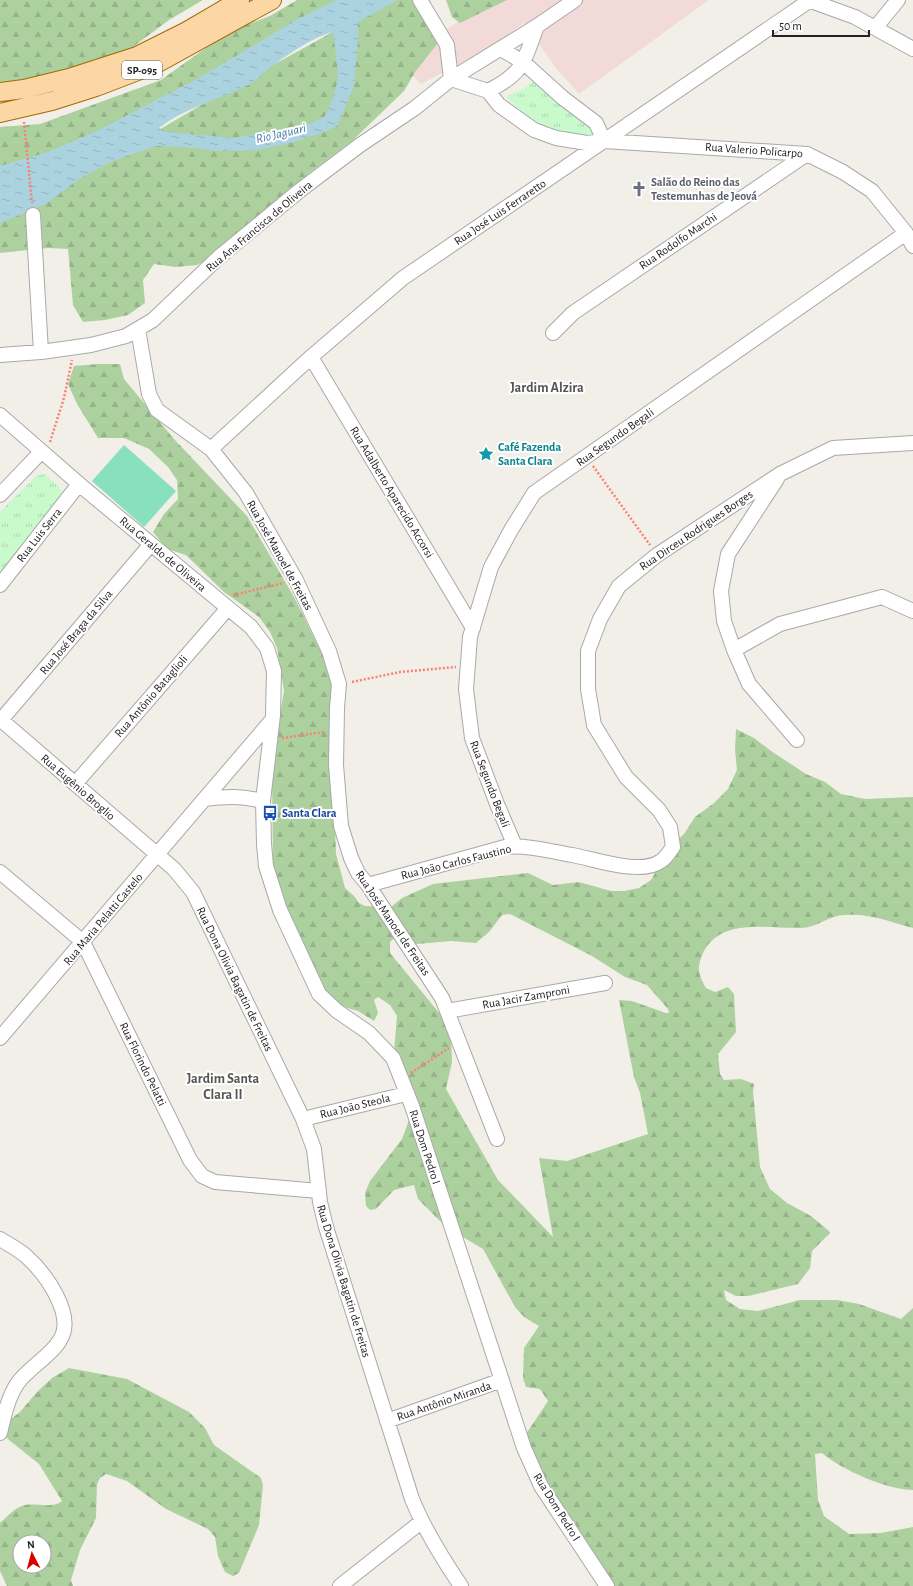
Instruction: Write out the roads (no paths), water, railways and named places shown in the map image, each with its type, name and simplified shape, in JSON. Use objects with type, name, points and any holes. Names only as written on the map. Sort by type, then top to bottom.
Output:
[{"type":"main road","name":"SP-095","points":[[0,92],[24,89],[68,78],[137,56],[187,31],[240,0]]},
{"type":"main road","name":"SP-095","points":[[0,113],[52,101],[96,88],[156,64],[272,0]]},
{"type":"street","points":[[420,0],[447,45],[451,79],[488,91],[504,83],[516,73],[523,62],[537,26]]},
{"type":"street","name":"Rua Ana Francisca de Oliveira","points":[[0,355],[41,352],[91,345],[126,336],[153,320],[218,258],[299,191],[360,145],[415,108],[451,79],[501,49],[575,0]]},
{"type":"street","points":[[808,0],[855,17],[913,49]]},
{"type":"street","name":"Rua José Luis Ferraretto","points":[[212,449],[311,357],[403,278],[808,0]]},
{"type":"street","points":[[875,28],[898,0]]},
{"type":"street","points":[[501,49],[523,62],[563,98],[596,123],[604,141]]},
{"type":"street","name":"Rua Valerio Policarpo","points":[[488,91],[499,105],[534,130],[556,138],[587,143],[604,141],[807,154],[843,172],[872,191],[906,233],[913,246]]},
{"type":"street","name":"Rua Rodolfo Marchi","points":[[553,334],[573,313],[807,154]]},
{"type":"street","points":[[33,215],[41,352]]},
{"type":"street","name":"Rua Segundo Begali","points":[[515,846],[472,738],[466,689],[470,638],[491,567],[511,530],[534,494],[906,233]]},
{"type":"street","name":"Rua José Manoel de Freitas","points":[[138,329],[149,394],[157,410],[212,449],[246,493],[296,580],[329,651],[340,684],[336,731],[336,765],[341,826],[351,858],[358,873],[368,885],[442,998],[497,1139]]},
{"type":"street","name":"Rua Adalberto Aparecido Accorsi","points":[[311,357],[473,628]]},
{"type":"street","name":"Rua Geraldo de Oliveira","points":[[0,415],[43,454],[251,627],[267,648],[274,671],[272,720]]},
{"type":"street","name":"Rua Dirceu Rodrigues Borges","points":[[662,861],[673,847],[670,827],[659,810],[626,776],[594,725],[588,689],[588,651],[600,619],[619,586],[657,555],[780,474],[833,448],[913,443]]},
{"type":"street","points":[[0,495],[43,454]]},
{"type":"street","points":[[780,474],[728,554],[722,591],[724,621],[734,650],[749,684],[796,740]]},
{"type":"street","name":"Rua Luis Serra","points":[[0,585],[79,484]]},
{"type":"street","name":"Rua José Braga da Silva","points":[[1,719],[151,544]]},
{"type":"street","points":[[734,650],[780,624],[882,597],[913,611]]},
{"type":"street","name":"Rua Antônio Bataglioli","points":[[75,784],[228,608]]},
{"type":"street","name":"Rua Eugênio Broglio","points":[[1,719],[157,855]]},
{"type":"street","name":"Rua Dom Pedro I","points":[[272,720],[263,801],[266,866],[272,887],[290,933],[319,994],[337,1011],[368,1033],[393,1058],[524,1448],[541,1486],[607,1586]]},
{"type":"street","name":"Rua Maria Pelatti Castelo","points":[[0,1038],[272,720]]},
{"type":"street","points":[[205,798],[244,796],[263,801]]},
{"type":"street","name":"Rua João Carlos Faustino","points":[[368,885],[505,847],[515,846],[571,855],[630,867],[646,867],[662,861]]},
{"type":"street","name":"Rua Dona Olivia Bagatin de Freitas","points":[[157,855],[174,869],[193,892],[303,1119],[314,1149],[319,1192],[326,1227],[387,1421],[421,1522],[460,1586]]},
{"type":"street","name":"Rua Florindo Pelatti","points":[[0,872],[83,942],[190,1160],[202,1176],[215,1182],[319,1192]]},
{"type":"street","name":"Rua Jacir Zamproni","points":[[447,1011],[605,983]]},
{"type":"street","name":"Rua João Steola","points":[[303,1119],[406,1094]]},
{"type":"street","points":[[0,1239],[26,1256],[48,1281],[63,1308],[65,1331],[60,1341],[18,1383],[8,1404],[0,1432]]},
{"type":"street","name":"Rua Antônio Miranda","points":[[387,1421],[502,1380]]},
{"type":"street","points":[[340,1586],[421,1522]]},
{"type":"water","name":"Rio Jaguari","points":[[337,0],[397,0],[358,22],[354,86],[337,126],[290,143],[257,150],[219,151],[186,147],[156,146],[110,162],[79,179],[47,203],[0,223],[0,166],[48,152],[97,131],[197,79],[298,19]],"holes":[[[333,32],[338,80],[329,109],[324,117],[309,124],[233,138],[166,132],[159,128],[192,109],[250,84],[295,50],[317,38]]]},
{"type":"place","name":"Salão do Reino das Testemunhas de Jeová","points":[[639,189]]},
{"type":"place","name":"Café Fazenda Santa Clara","points":[[486,454]]},
{"type":"place","name":"Santa Clara","points":[[270,813]]},
{"type":"district","name":"Jardim Alzira","points":[[547,388]]},
{"type":"district","name":"Jardim Santa Clara II","points":[[223,1088]]}]
